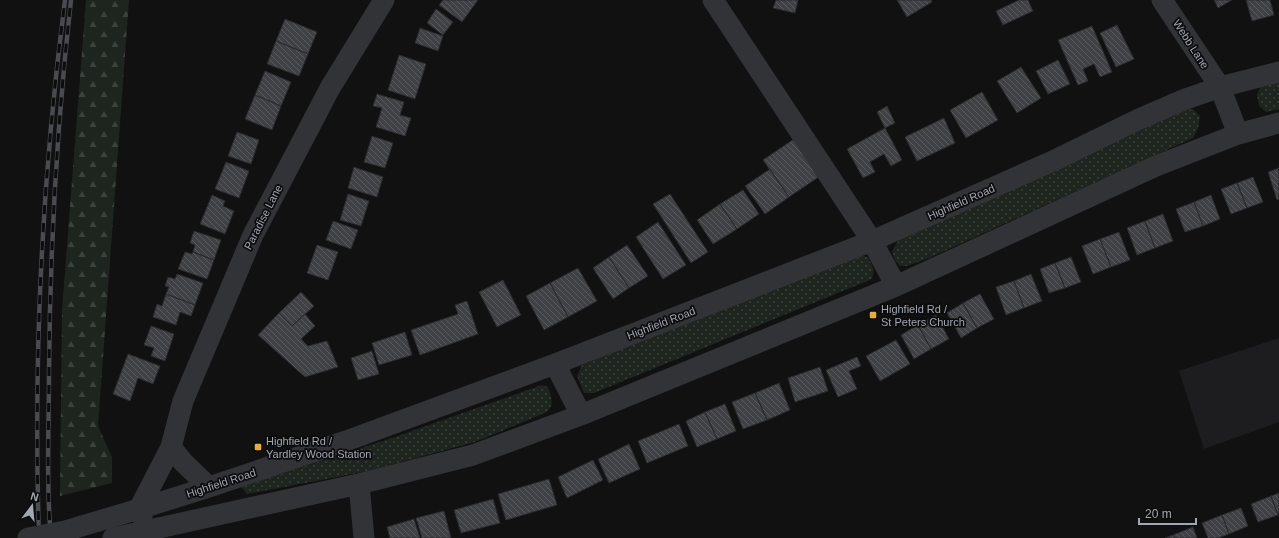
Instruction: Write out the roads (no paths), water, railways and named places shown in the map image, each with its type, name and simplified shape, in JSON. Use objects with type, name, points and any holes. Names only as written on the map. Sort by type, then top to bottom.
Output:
[{"type":"street","name":"Paradise Lane","points":[[139,509],[171,447],[183,401],[253,235],[330,88],[384,0]]},
{"type":"street","points":[[713,0],[872,240],[896,286]]},
{"type":"street","name":"Webb Lane","points":[[1162,0],[1220,87],[1238,134]]},
{"type":"street","name":"Highfield Road","points":[[28,538],[65,531],[209,487],[346,441],[555,364],[872,240],[1055,160],[1137,120],[1183,100],[1220,87],[1279,72]]},
{"type":"street","points":[[113,538],[359,484],[473,455],[581,415],[896,286],[1156,166],[1238,134],[1279,123]]},
{"type":"street","points":[[555,364],[581,415]]},
{"type":"street","points":[[171,447],[209,487]]},
{"type":"street","points":[[359,484],[364,538]]},
{"type":"street","points":[[139,509],[146,531]]},
{"type":"railway","points":[[39,538],[37,403],[41,268],[50,134],[65,0]]},
{"type":"railway","points":[[51,538],[49,517],[48,455],[51,279],[58,139],[71,0]]},
{"type":"place","name":"Highfield Rd / St Peters Church","points":[[873,315]]},
{"type":"place","name":"Highfield Rd / Yardley Wood Station","points":[[258,447]]}]
